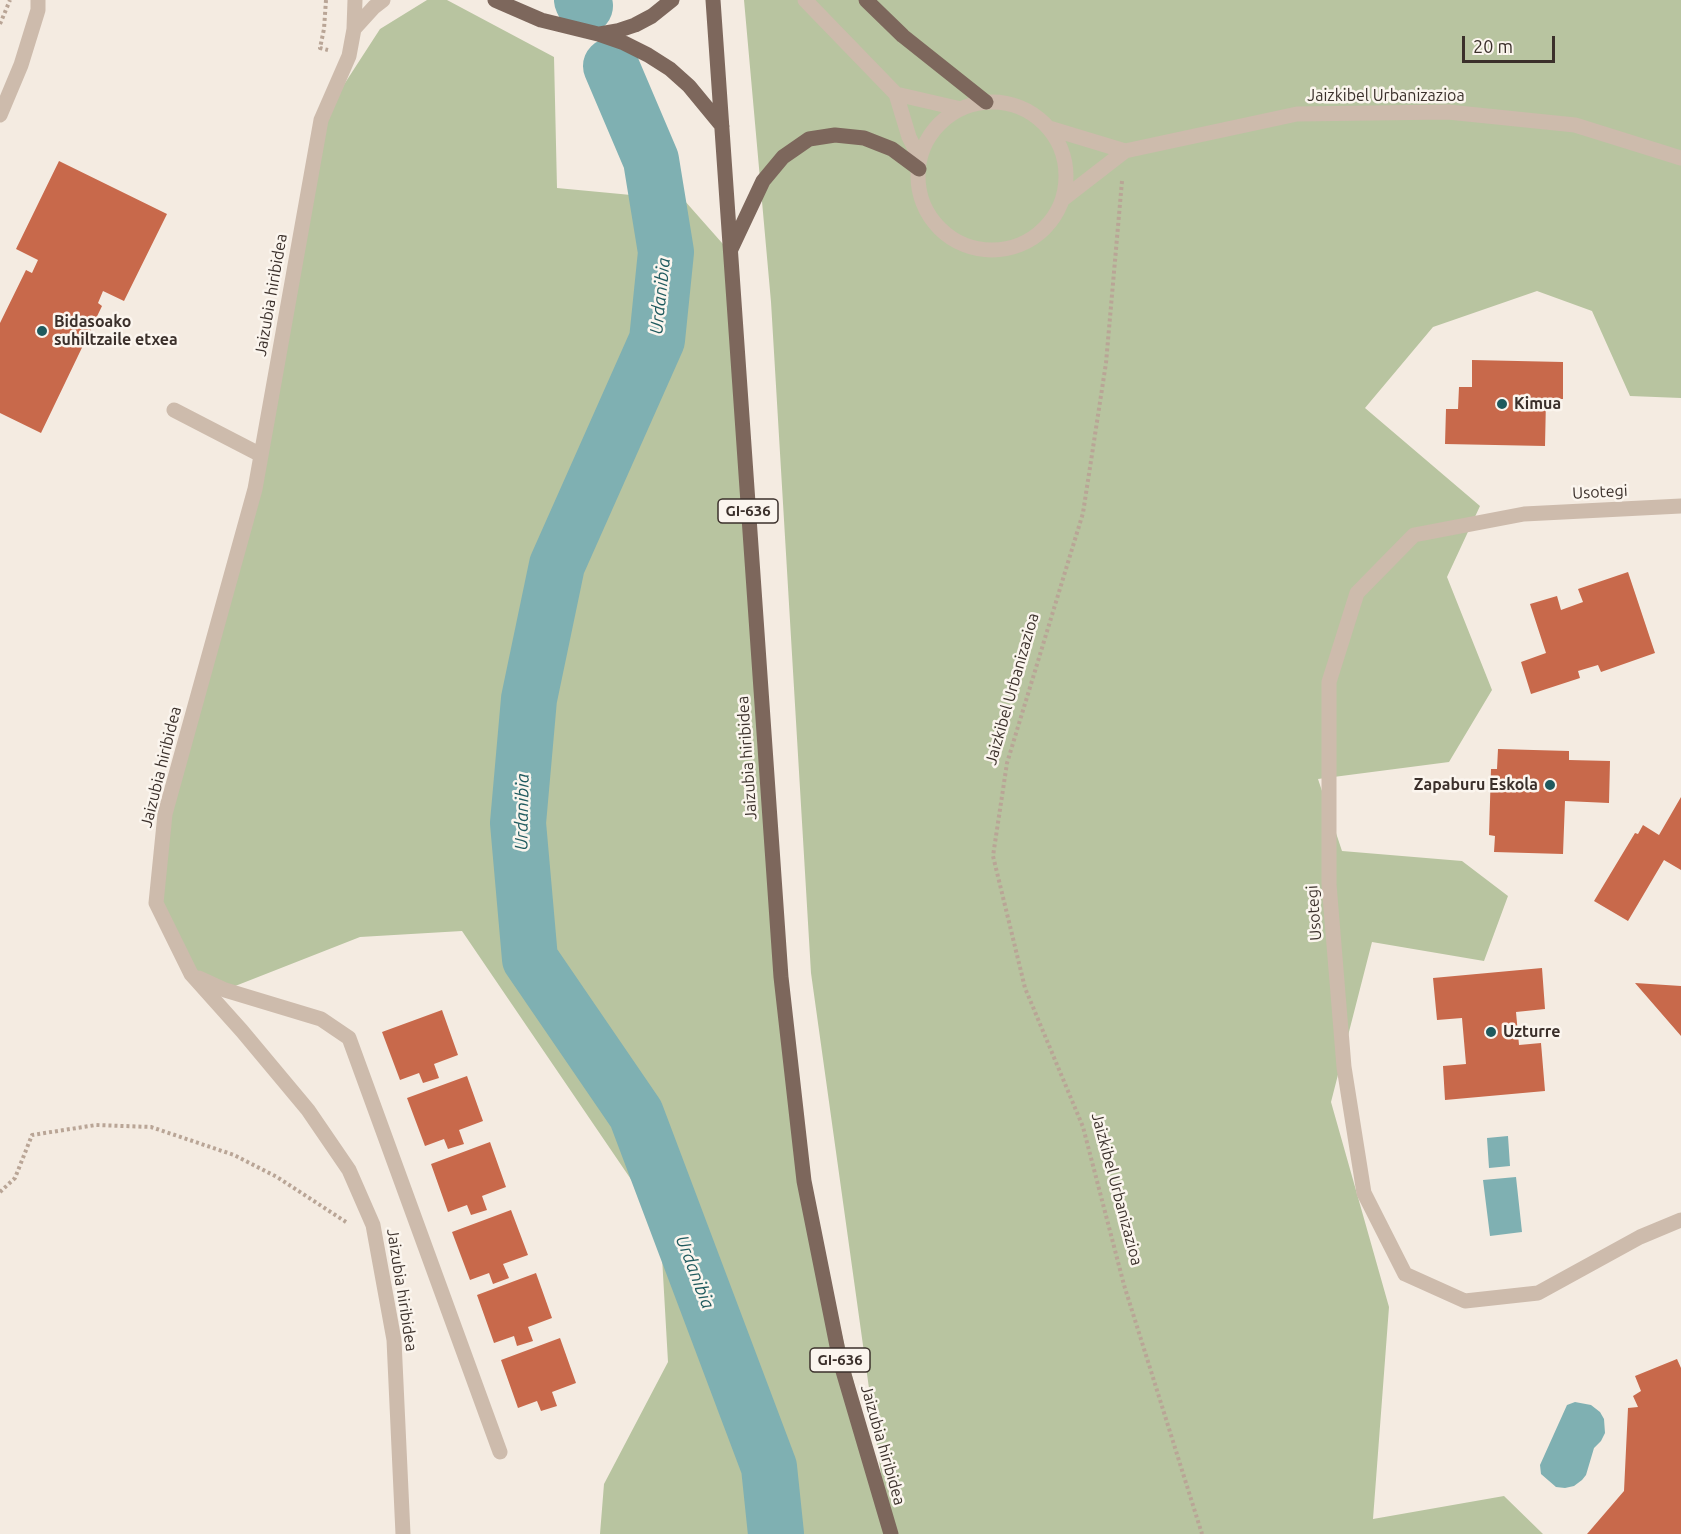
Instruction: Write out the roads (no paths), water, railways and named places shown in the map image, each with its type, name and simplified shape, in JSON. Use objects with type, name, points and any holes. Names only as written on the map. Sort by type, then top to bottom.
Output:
[{"type":"main road","points":[[495,0],[541,20],[598,34],[648,55],[670,69],[695,93],[722,126]]},
{"type":"main road","points":[[598,34],[635,25],[652,16],[672,0]]},
{"type":"main road","name":"GI-636","points":[[713,0],[722,126]]},
{"type":"main road","points":[[866,0],[903,36],[986,102]]},
{"type":"main road","name":"Jaizubia hiribidea","points":[[722,126],[781,977],[804,1181],[840,1361],[891,1534]]},
{"type":"main road","points":[[730,252],[763,182],[783,157],[809,139],[835,135],[864,138],[892,148],[919,164]]},
{"type":"street","points":[[0,116],[21,64],[38,10],[38,0]]},
{"type":"street","name":"Jaizubia hiribidea","points":[[355,0],[354,29],[349,56],[321,120],[252,501],[165,814],[156,903],[191,974],[308,1110],[349,1170],[373,1225],[394,1340],[403,1534]]},
{"type":"street","points":[[354,29],[383,0]]},
{"type":"street","points":[[805,0],[896,94],[919,164],[920,195],[931,218],[949,237],[975,248],[1002,250],[1029,241],[1050,223],[1063,199],[1067,174],[1062,149],[1049,128],[1031,112],[1009,103],[986,102],[961,109],[942,121],[928,139],[919,164]]},
{"type":"street","points":[[896,94],[961,109]]},
{"type":"street","name":"Jaizkibel Urbanizazioa","points":[[1063,199],[1125,151],[1297,114],[1448,112],[1575,125],[1681,158]]},
{"type":"street","name":"Jaizkibel Urbanizazioa","points":[[1049,128],[1125,151]]},
{"type":"street","points":[[174,410],[261,455]]},
{"type":"street","name":"Usotegi","points":[[1681,506],[1524,514],[1414,535],[1357,593],[1329,682],[1329,884],[1344,1067],[1364,1193],[1405,1274],[1465,1301],[1538,1293],[1640,1237],[1681,1220]]},
{"type":"street","points":[[191,974],[225,990],[321,1019],[349,1038],[500,1452]]},
{"type":"water","points":[[1508,1136],[1510,1166],[1489,1168],[1487,1138]]},
{"type":"water","points":[[1516,1177],[1522,1232],[1490,1236],[1483,1180]]},
{"type":"water","points":[[1575,1402],[1591,1405],[1600,1412],[1604,1419],[1605,1433],[1594,1448],[1586,1475],[1582,1480],[1574,1486],[1556,1487],[1541,1474],[1540,1465],[1567,1405]]},
{"type":"waterway","name":"Urdanibia","points":[[582,0],[585,6]]},
{"type":"waterway","name":"Urdanibia","points":[[611,66],[651,160],[666,252],[657,340],[557,565],[529,699],[518,823],[530,959],[636,1114],[769,1467],[776,1534]]},
{"type":"place","name":"Bidasoako suhiltzaile etxea","points":[[42,331]]},
{"type":"place","name":"Kimua","points":[[1502,404]]},
{"type":"place","name":"Zapaburu Eskola","points":[[1550,785]]},
{"type":"place","name":"Uzturre","points":[[1491,1032]]}]
